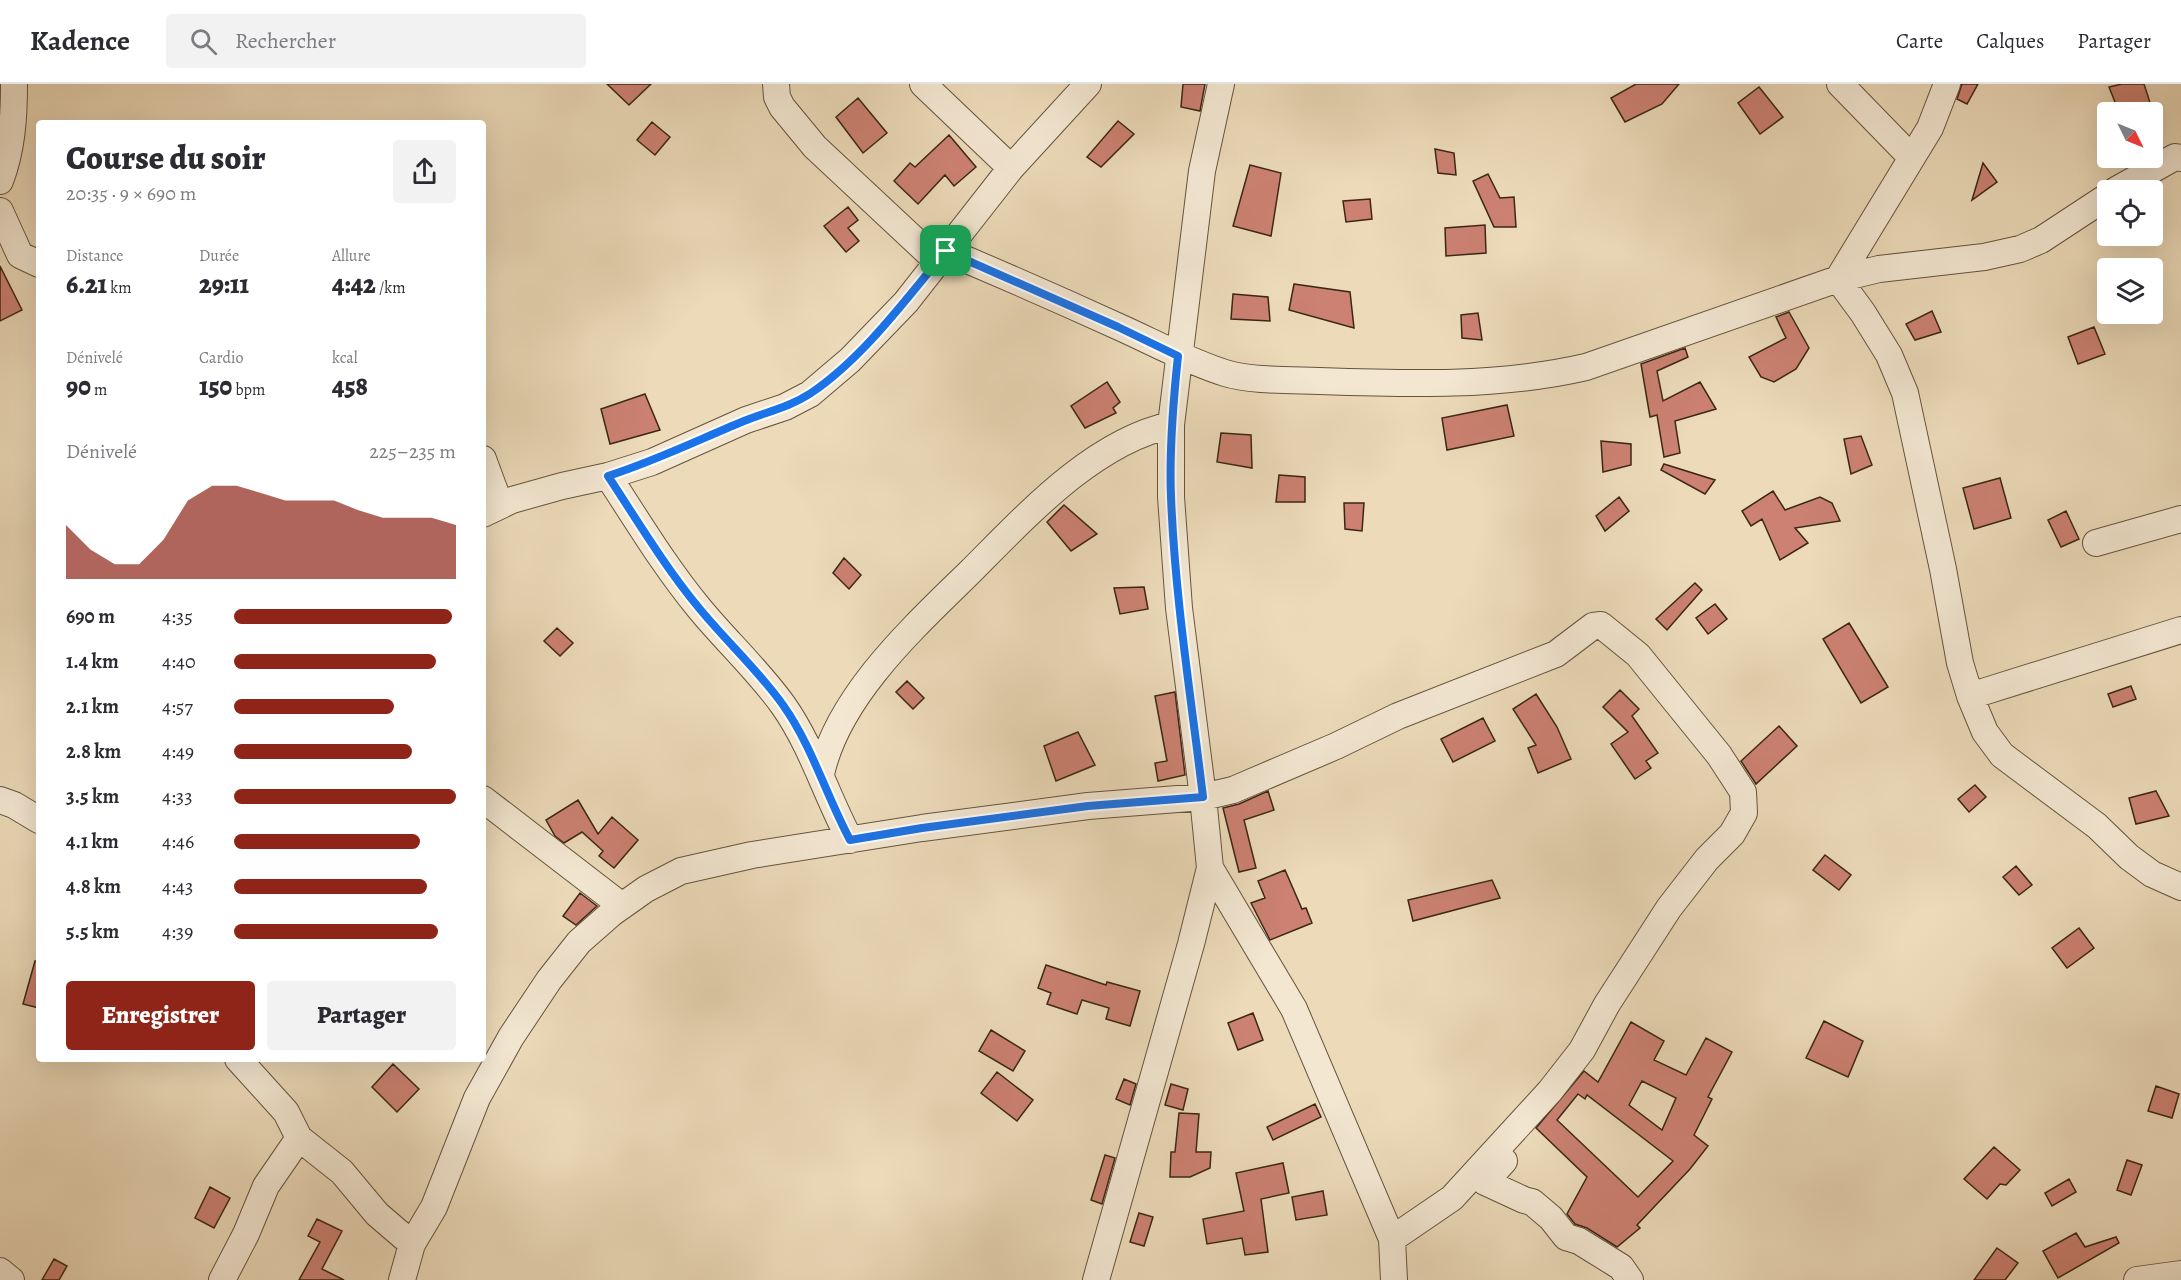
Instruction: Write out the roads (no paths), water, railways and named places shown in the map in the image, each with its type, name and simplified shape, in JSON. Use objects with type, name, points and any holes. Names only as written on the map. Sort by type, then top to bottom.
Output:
[{"type":"street","points":[[0,181],[7,162],[14,115],[14,84]]},
{"type":"street","points":[[776,84],[777,97],[782,107],[815,147],[942,256],[1108,322],[1178,356],[1227,374],[1288,380],[1439,382],[1515,380],[1551,375],[1586,367],[1838,279],[1879,269],[1984,257],[2020,249],[2042,240],[2097,203]]},
{"type":"street","points":[[923,84],[1011,168]]},
{"type":"street","points":[[486,478],[491,510],[562,486],[608,476],[652,462],[810,394],[858,352],[906,302],[1011,168],[1088,84]]},
{"type":"street","points":[[1096,1280],[1125,1184],[1210,868],[1179,608],[1171,497],[1171,425],[1202,171],[1221,84]]},
{"type":"street","points":[[1840,84],[1911,157]]},
{"type":"street","points":[[1838,279],[1930,128],[1947,84]]},
{"type":"street","points":[[2134,180],[2175,157],[2181,158]]},
{"type":"street","points":[[0,211],[20,255],[36,263]]},
{"type":"street","points":[[1838,279],[1863,313],[1889,355],[1905,393],[1943,569],[1960,663],[1970,696],[1985,732],[2002,755],[2097,826],[2129,857],[2152,874],[2181,887]]},
{"type":"street","points":[[821,774],[823,764],[847,713],[885,659],[1032,509],[1063,483],[1104,454],[1149,430],[1171,425]]},
{"type":"street","points":[[608,476],[698,607],[782,704],[801,733],[850,840]]},
{"type":"street","points":[[2096,543],[2181,519]]},
{"type":"street","points":[[402,1280],[412,1244],[434,1207],[477,1098],[511,1037],[549,980],[579,942],[646,889],[681,871],[753,855],[922,828],[1088,806],[1203,797],[1233,790],[1336,746],[1398,716],[1556,654],[1593,626],[1601,625],[1638,655],[1719,755],[1743,792],[1744,813],[1732,834],[1707,859],[1669,908],[1607,1004],[1582,1050],[1550,1091],[1452,1198],[1392,1239]]},
{"type":"street","points":[[1970,696],[2181,630]]},
{"type":"street","points":[[0,800],[14,805],[36,818]]},
{"type":"street","points":[[486,801],[622,906]]},
{"type":"street","points":[[1210,868],[1294,1009],[1392,1239],[1394,1280]]},
{"type":"street","points":[[241,1062],[286,1112],[299,1138],[342,1172],[377,1214],[412,1244]]},
{"type":"street","points":[[222,1280],[246,1234],[266,1186],[299,1138]]},
{"type":"street","points":[[1508,1138],[1518,1144],[1485,1182],[1532,1202],[1551,1218],[1566,1237],[1579,1240],[1621,1267],[1630,1280]]},
{"type":"street","points":[[0,1271],[11,1280]]},
{"type":"street","points":[[2137,1280],[2181,1274]]}]
